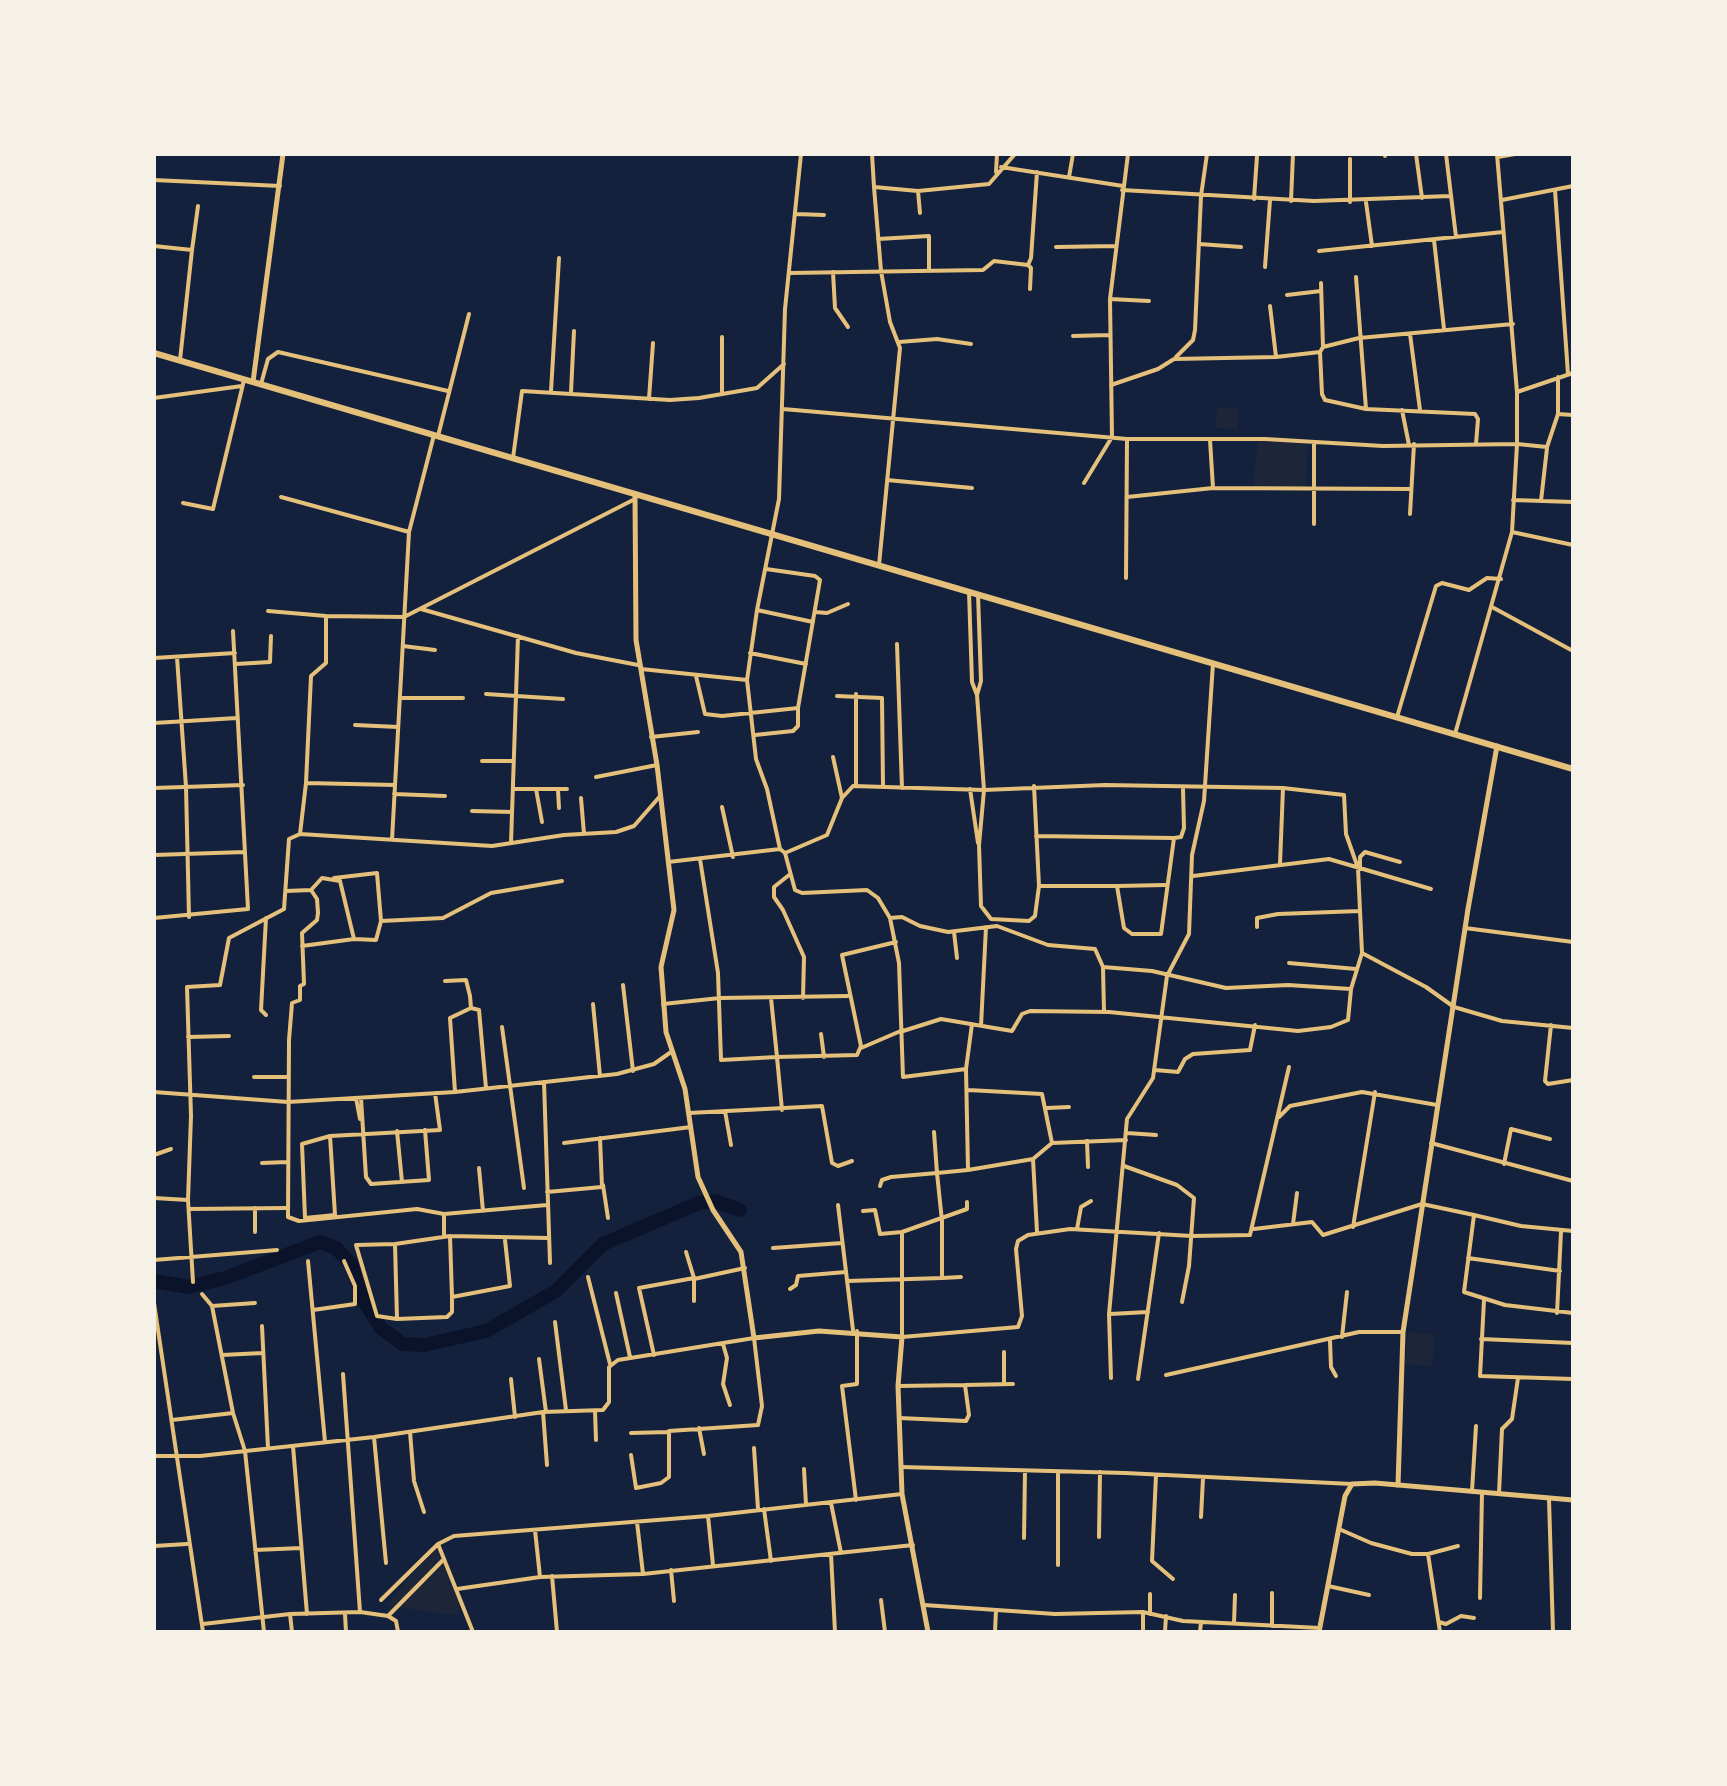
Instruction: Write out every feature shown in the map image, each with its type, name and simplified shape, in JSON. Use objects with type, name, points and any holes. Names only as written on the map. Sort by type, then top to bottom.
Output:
[{"type":"main road","points":[[253,382],[283,154]]},
{"type":"main road","points":[[154,353],[243,383],[253,382],[634,497],[969,591],[1573,769]]},
{"type":"main road","points":[[634,497],[639,667],[657,765],[674,910],[661,967],[663,1004],[671,1052],[683,1080],[701,1187],[735,1239],[745,1268],[754,1338],[855,1331],[902,1337],[898,1386],[902,1494],[928,1632]]},
{"type":"main road","points":[[1398,1485],[1403,1332],[1465,928],[1497,746]]},
{"type":"main road","points":[[1319,1630],[1345,1496],[1352,1484],[1573,1500]]},
{"type":"street","points":[[801,154],[789,273],[775,535],[757,610],[747,680],[756,759],[795,890],[802,893],[872,892],[890,918],[896,942],[903,1077],[966,1069]]},
{"type":"street","points":[[872,154],[881,271],[890,322],[899,342],[879,565]]},
{"type":"street","points":[[996,172],[997,154]]},
{"type":"street","points":[[874,187],[918,191],[989,184],[996,172],[1015,154]]},
{"type":"street","points":[[1069,177],[1073,154]]},
{"type":"street","points":[[1084,483],[1112,437],[1110,299],[1128,154]]},
{"type":"street","points":[[1111,385],[1158,369],[1174,359],[1193,340],[1201,196],[1207,154]]},
{"type":"street","points":[[1291,201],[1293,154]]},
{"type":"street","points":[[1416,154],[1422,198]]},
{"type":"street","points":[[1446,154],[1456,237]]},
{"type":"street","points":[[1455,734],[1512,532],[1517,392],[1498,156],[1515,154]]},
{"type":"street","points":[[1254,199],[1257,156]]},
{"type":"street","points":[[1350,159],[1350,202]]},
{"type":"street","points":[[1001,167],[1123,188],[1201,196],[1350,202],[1450,196]]},
{"type":"street","points":[[1028,265],[1037,172]]},
{"type":"street","points":[[154,180],[280,186]]},
{"type":"street","points":[[1502,200],[1573,186]]},
{"type":"street","points":[[1517,392],[1570,374],[1555,190]]},
{"type":"street","points":[[918,191],[920,213]]},
{"type":"street","points":[[1265,267],[1270,200]]},
{"type":"street","points":[[1366,202],[1372,246]]},
{"type":"street","points":[[180,361],[198,206]]},
{"type":"street","points":[[796,214],[824,215]]},
{"type":"street","points":[[1319,251],[1503,232]]},
{"type":"street","points":[[878,239],[929,236],[929,271]]},
{"type":"street","points":[[1434,240],[1445,330]]},
{"type":"street","points":[[1199,244],[1241,247]]},
{"type":"street","points":[[154,246],[192,250]]},
{"type":"street","points":[[1056,247],[1116,246]]},
{"type":"street","points":[[551,391],[559,258]]},
{"type":"street","points":[[789,273],[983,270],[994,261],[1028,265]]},
{"type":"street","points":[[1028,265],[1031,268],[1030,289]]},
{"type":"street","points":[[833,272],[835,308],[848,327]]},
{"type":"street","points":[[1356,277],[1366,409]]},
{"type":"street","points":[[1321,283],[1323,397],[1366,409],[1475,414],[1478,419],[1476,444]]},
{"type":"street","points":[[1287,295],[1321,291]]},
{"type":"street","points":[[1110,299],[1149,301]]},
{"type":"street","points":[[1270,306],[1276,357]]},
{"type":"street","points":[[392,840],[409,532],[469,314]]},
{"type":"street","points":[[1174,359],[1276,357],[1321,350],[1359,338],[1513,324]]},
{"type":"street","points":[[571,392],[574,331]]},
{"type":"street","points":[[1410,334],[1420,410]]},
{"type":"street","points":[[1073,336],[1109,335]]},
{"type":"street","points":[[722,337],[722,394]]},
{"type":"street","points":[[899,342],[937,339],[971,344]]},
{"type":"street","points":[[649,399],[653,343]]},
{"type":"street","points":[[261,385],[268,359],[278,352],[448,391]]},
{"type":"street","points":[[513,458],[521,393],[551,391],[676,400],[764,385],[784,364]]},
{"type":"street","points":[[1541,501],[1547,447],[1558,414],[1558,377]]},
{"type":"street","points":[[154,398],[243,383],[213,509],[183,503]]},
{"type":"street","points":[[783,409],[1127,439],[1517,444],[1547,447]]},
{"type":"street","points":[[1402,410],[1412,445],[1410,514]]},
{"type":"street","points":[[1558,414],[1573,415]]},
{"type":"street","points":[[1126,578],[1127,439]]},
{"type":"street","points":[[1210,440],[1213,488]]},
{"type":"street","points":[[1314,443],[1314,524]]},
{"type":"street","points":[[887,480],[972,488]]},
{"type":"street","points":[[1127,497],[1213,488],[1411,489]]},
{"type":"street","points":[[281,497],[409,532]]},
{"type":"street","points":[[268,611],[326,616],[404,617],[634,497]]},
{"type":"street","points":[[1513,500],[1573,502]]},
{"type":"street","points":[[1512,532],[1573,545]]},
{"type":"street","points":[[755,735],[793,731],[798,726],[798,708],[820,588],[818,577],[766,569]]},
{"type":"street","points":[[1397,717],[1436,586],[1442,583],[1469,590],[1487,578],[1501,579]]},
{"type":"street","points":[[969,591],[972,682],[977,695],[984,790],[979,845],[981,906],[988,917],[1031,920],[1035,915],[1039,886],[1034,786]]},
{"type":"street","points":[[977,695],[981,681],[978,594]]},
{"type":"street","points":[[815,612],[827,613],[848,604]]},
{"type":"street","points":[[1492,607],[1573,651]]},
{"type":"street","points":[[421,609],[576,653],[639,667],[747,680]]},
{"type":"street","points":[[757,610],[813,622]]},
{"type":"street","points":[[300,834],[306,783],[311,676],[326,663],[326,616]]},
{"type":"street","points":[[154,918],[245,912],[248,904],[233,631]]},
{"type":"street","points":[[236,664],[270,662],[271,636]]},
{"type":"street","points":[[511,843],[518,636]]},
{"type":"street","points":[[897,644],[902,788]]},
{"type":"street","points":[[403,646],[435,650]]},
{"type":"street","points":[[154,658],[235,653]]},
{"type":"street","points":[[750,653],[806,664]]},
{"type":"street","points":[[177,657],[186,787],[189,917]]},
{"type":"street","points":[[1111,1378],[1109,1314],[1120,1230],[1129,1113],[1149,1087],[1155,1070],[1167,976],[1189,934],[1193,843],[1205,789],[1213,663]]},
{"type":"street","points":[[696,676],[705,714],[798,708]]},
{"type":"street","points":[[486,694],[563,699]]},
{"type":"street","points":[[837,696],[856,694],[882,698],[883,787]]},
{"type":"street","points":[[856,694],[856,786]]},
{"type":"street","points":[[401,698],[463,698]]},
{"type":"street","points":[[154,723],[237,718]]},
{"type":"street","points":[[355,725],[398,727]]},
{"type":"street","points":[[651,737],[698,732]]},
{"type":"street","points":[[833,757],[842,798]]},
{"type":"street","points":[[482,761],[513,761]]},
{"type":"street","points":[[596,777],[657,765]]},
{"type":"street","points":[[306,783],[395,785]]},
{"type":"street","points":[[154,788],[243,785]]},
{"type":"street","points":[[668,862],[782,851],[827,835],[842,798],[849,788],[856,786],[984,790],[1034,786],[1283,788],[1346,796],[1346,834],[1359,868]]},
{"type":"street","points":[[970,788],[979,845]]},
{"type":"street","points":[[1280,864],[1283,788]]},
{"type":"street","points":[[513,789],[567,789]]},
{"type":"street","points":[[536,789],[542,822]]},
{"type":"street","points":[[1036,836],[1181,837],[1184,828],[1183,789]]},
{"type":"street","points":[[558,790],[559,808]]},
{"type":"street","points":[[394,794],[445,796]]},
{"type":"street","points":[[193,1282],[188,1200],[190,1096],[187,987],[220,985],[229,938],[284,909],[286,847],[289,839],[300,834],[466,846],[625,831],[645,816],[661,795]]},
{"type":"street","points":[[581,798],[584,834]]},
{"type":"street","points":[[722,807],[733,857]]},
{"type":"street","points":[[472,811],[512,812]]},
{"type":"street","points":[[1117,886],[1124,928],[1132,934],[1157,936],[1163,931],[1165,885],[1174,838]]},
{"type":"street","points":[[154,855],[245,852]]},
{"type":"street","points":[[700,859],[720,998],[721,1060],[855,1056],[861,1048],[941,1019],[1007,1032],[1016,1029],[1021,1015],[1026,1012],[1104,1012],[1298,1031],[1345,1024],[1362,953],[1360,857],[1365,852],[1400,862]]},
{"type":"street","points":[[1193,876],[1329,859],[1431,889]]},
{"type":"street","points":[[286,891],[311,890],[322,878],[377,873],[381,921],[376,940],[354,939],[302,946]]},
{"type":"street","points":[[789,875],[774,887],[774,897],[804,957],[803,998]]},
{"type":"street","points":[[334,878],[344,890],[354,939]]},
{"type":"street","points":[[381,921],[443,918],[491,893],[562,881]]},
{"type":"street","points":[[1039,886],[1165,885]]},
{"type":"street","points":[[311,890],[317,899],[318,913],[317,920],[302,933],[304,984],[300,986],[300,1000],[292,1003],[287,1077],[286,1208],[289,1220],[417,1209],[444,1214],[547,1205]]},
{"type":"street","points":[[1257,927],[1257,918],[1278,914],[1360,911]]},
{"type":"street","points":[[890,918],[902,917],[920,926],[954,932],[997,926],[1056,947],[1095,949],[1103,967],[1104,1012]]},
{"type":"street","points":[[266,918],[261,1010],[266,1015]]},
{"type":"street","points":[[981,1026],[986,927]]},
{"type":"street","points":[[1465,928],[1573,942]]},
{"type":"street","points":[[954,932],[957,958]]},
{"type":"street","points":[[861,1048],[843,954],[896,942]]},
{"type":"street","points":[[1362,953],[1416,981],[1454,1007],[1502,1021],[1573,1028]]},
{"type":"street","points":[[1289,963],[1356,969]]},
{"type":"street","points":[[1103,967],[1152,971],[1226,988],[1288,985],[1351,989]]},
{"type":"street","points":[[445,981],[467,981],[471,1008]]},
{"type":"street","points":[[623,985],[633,1071]]},
{"type":"street","points":[[663,1004],[720,998],[849,996]]},
{"type":"street","points":[[771,998],[782,1110]]},
{"type":"street","points":[[593,1004],[600,1076]]},
{"type":"street","points":[[455,1092],[450,1018],[471,1008],[479,1010],[486,1088]]},
{"type":"street","points":[[968,1170],[966,1069],[972,1024]]},
{"type":"street","points":[[1155,1070],[1178,1072],[1185,1059],[1193,1054],[1250,1050],[1255,1025]]},
{"type":"street","points":[[1551,1025],[1545,1081],[1551,1084],[1573,1080]]},
{"type":"street","points":[[502,1027],[524,1188]]},
{"type":"street","points":[[821,1034],[824,1057]]},
{"type":"street","points":[[188,1037],[229,1036]]},
{"type":"street","points":[[154,1092],[288,1102],[455,1092],[633,1071],[654,1064],[671,1052]]},
{"type":"street","points":[[902,1232],[902,1337],[1018,1327],[1022,1316],[1016,1246],[1020,1238],[1037,1232],[1077,1229],[1247,1236],[1253,1229],[1289,1067]]},
{"type":"street","points":[[254,1077],[287,1077]]},
{"type":"street","points":[[544,1082],[550,1263]]},
{"type":"street","points":[[968,1090],[1039,1093],[1047,1108],[1052,1143]]},
{"type":"street","points":[[1276,1122],[1290,1106],[1375,1092],[1438,1102]]},
{"type":"street","points":[[1353,1227],[1375,1092]]},
{"type":"street","points":[[330,1136],[335,1215],[305,1218],[301,1146],[330,1136],[440,1130],[435,1093]]},
{"type":"street","points":[[358,1098],[367,1181],[378,1186],[429,1180],[425,1130]]},
{"type":"street","points":[[689,1113],[822,1106],[832,1163],[838,1166],[852,1161]]},
{"type":"street","points":[[1047,1108],[1069,1107]]},
{"type":"street","points":[[725,1111],[731,1145]]},
{"type":"street","points":[[564,1143],[691,1127]]},
{"type":"street","points":[[1504,1164],[1511,1129],[1550,1139]]},
{"type":"street","points":[[397,1131],[402,1182]]},
{"type":"street","points":[[934,1132],[942,1218],[942,1278]]},
{"type":"street","points":[[1127,1133],[1156,1135]]},
{"type":"street","points":[[600,1138],[608,1218]]},
{"type":"street","points":[[880,1186],[882,1180],[891,1177],[968,1170],[1033,1159],[1052,1143],[1126,1140]]},
{"type":"street","points":[[1087,1141],[1088,1167]]},
{"type":"street","points":[[1431,1143],[1573,1181]]},
{"type":"street","points":[[154,1155],[171,1149]]},
{"type":"street","points":[[1033,1159],[1037,1232]]},
{"type":"street","points":[[262,1163],[287,1162]]},
{"type":"street","points":[[1124,1166],[1177,1185],[1193,1197],[1192,1236],[1182,1302]]},
{"type":"street","points":[[479,1168],[483,1211]]},
{"type":"street","points":[[547,1192],[603,1185]]},
{"type":"street","points":[[1293,1224],[1297,1193]]},
{"type":"street","points":[[154,1198],[188,1200]]},
{"type":"street","points":[[1077,1229],[1081,1207],[1091,1201]]},
{"type":"street","points":[[863,1211],[875,1210],[880,1234],[902,1232],[967,1209],[967,1202]]},
{"type":"street","points":[[1253,1229],[1313,1223],[1323,1235],[1422,1204],[1561,1232],[1573,1231]]},
{"type":"street","points":[[838,1205],[855,1331],[857,1384],[842,1386],[856,1500]]},
{"type":"street","points":[[255,1208],[255,1232]]},
{"type":"street","points":[[189,1209],[286,1208]]},
{"type":"street","points":[[444,1214],[447,1236],[452,1297],[449,1317],[397,1319],[377,1316],[356,1245],[395,1244],[447,1236],[505,1240],[548,1238]]},
{"type":"street","points":[[1474,1215],[1464,1292],[1484,1300],[1573,1313]]},
{"type":"street","points":[[1557,1313],[1561,1232]]},
{"type":"street","points":[[1138,1379],[1159,1233]]},
{"type":"street","points":[[452,1297],[510,1286],[505,1240]]},
{"type":"street","points":[[773,1248],[842,1243]]},
{"type":"street","points":[[395,1244],[397,1319]]},
{"type":"street","points":[[154,1260],[277,1250]]},
{"type":"street","points":[[686,1252],[694,1278],[694,1301]]},
{"type":"street","points":[[1468,1258],[1560,1271]]},
{"type":"street","points":[[308,1261],[325,1442]]},
{"type":"street","points":[[313,1310],[355,1304],[355,1286],[344,1261]]},
{"type":"street","points":[[654,1355],[639,1288],[745,1268]]},
{"type":"street","points":[[790,1289],[796,1285],[798,1276],[846,1272]]},
{"type":"street","points":[[154,1456],[177,1457],[293,1446],[544,1412],[595,1411],[608,1406],[610,1364],[588,1277]]},
{"type":"street","points":[[847,1281],[961,1277]]},
{"type":"street","points":[[1342,1337],[1347,1292]]},
{"type":"street","points":[[616,1293],[630,1358]]},
{"type":"street","points":[[202,1294],[212,1306],[233,1413],[245,1451],[264,1632]]},
{"type":"street","points":[[1484,1300],[1480,1376],[1573,1379]]},
{"type":"street","points":[[154,1303],[203,1632]]},
{"type":"street","points":[[212,1306],[255,1303]]},
{"type":"street","points":[[1109,1314],[1148,1312]]},
{"type":"street","points":[[555,1322],[566,1410]]},
{"type":"street","points":[[262,1326],[268,1448]]},
{"type":"street","points":[[1166,1375],[1330,1341],[1359,1332],[1403,1332]]},
{"type":"street","points":[[610,1364],[754,1338],[762,1406],[758,1425],[631,1433]]},
{"type":"street","points":[[1481,1339],[1573,1343]]},
{"type":"street","points":[[1330,1341],[1331,1367],[1336,1376]]},
{"type":"street","points":[[723,1344],[727,1358],[723,1384],[730,1405]]},
{"type":"street","points":[[154,1349],[162,1348]]},
{"type":"street","points":[[1004,1352],[1004,1384]]},
{"type":"street","points":[[222,1355],[263,1353]]},
{"type":"street","points":[[539,1359],[547,1465]]},
{"type":"street","points":[[343,1374],[360,1612]]},
{"type":"street","points":[[1499,1493],[1502,1429],[1512,1419],[1518,1378]]},
{"type":"street","points":[[511,1379],[515,1417]]},
{"type":"street","points":[[898,1386],[1013,1384]]},
{"type":"street","points":[[899,1418],[967,1420],[965,1385]]},
{"type":"street","points":[[595,1411],[596,1440]]},
{"type":"street","points":[[172,1420],[233,1413]]},
{"type":"street","points":[[1472,1492],[1476,1426]]},
{"type":"street","points":[[699,1428],[704,1454]]},
{"type":"street","points":[[410,1432],[414,1481],[424,1512]]},
{"type":"street","points":[[631,1455],[636,1488],[666,1481],[669,1432]]},
{"type":"street","points":[[374,1437],[386,1563]]},
{"type":"street","points":[[293,1446],[307,1614]]},
{"type":"street","points":[[754,1448],[771,1561]]},
{"type":"street","points":[[901,1467],[1100,1472],[1352,1484]]},
{"type":"street","points":[[804,1469],[806,1505]]},
{"type":"street","points":[[1024,1538],[1025,1471]]},
{"type":"street","points":[[1099,1537],[1100,1472]]},
{"type":"street","points":[[1058,1473],[1058,1565]]},
{"type":"street","points":[[1157,1475],[1152,1561],[1173,1579]]},
{"type":"street","points":[[1201,1517],[1203,1478]]},
{"type":"street","points":[[1480,1598],[1482,1492]]},
{"type":"street","points":[[381,1600],[438,1544],[454,1536],[708,1516],[902,1494]]},
{"type":"street","points":[[1549,1499],[1553,1632]]},
{"type":"street","points":[[831,1503],[841,1553]]},
{"type":"street","points":[[708,1516],[713,1565]]},
{"type":"street","points":[[637,1522],[643,1574]]},
{"type":"street","points":[[1339,1529],[1371,1543],[1428,1554],[1458,1546]]},
{"type":"street","points":[[535,1530],[540,1577]]},
{"type":"street","points":[[154,1546],[188,1544]]},
{"type":"street","points":[[438,1544],[473,1632]]},
{"type":"street","points":[[457,1589],[540,1577],[643,1574],[913,1545]]},
{"type":"street","points":[[255,1550],[301,1548]]},
{"type":"street","points":[[831,1554],[835,1632]]},
{"type":"street","points":[[1428,1554],[1440,1632]]},
{"type":"street","points":[[388,1616],[444,1559]]},
{"type":"street","points":[[671,1570],[674,1601]]},
{"type":"street","points":[[552,1576],[557,1632]]},
{"type":"street","points":[[1328,1586],[1369,1595]]},
{"type":"street","points":[[1272,1593],[1272,1626]]},
{"type":"street","points":[[1150,1594],[1150,1614]]},
{"type":"street","points":[[1234,1623],[1235,1595]]},
{"type":"street","points":[[881,1600],[885,1632]]},
{"type":"street","points":[[924,1605],[1055,1614],[1143,1612],[1201,1622],[1319,1630]]},
{"type":"street","points":[[995,1632],[996,1610]]},
{"type":"street","points":[[203,1624],[290,1614],[360,1612],[388,1616],[395,1620],[398,1632]]},
{"type":"street","points":[[1143,1612],[1143,1632]]},
{"type":"street","points":[[290,1614],[292,1632]]},
{"type":"street","points":[[345,1614],[346,1632]]},
{"type":"street","points":[[1165,1632],[1166,1616]]},
{"type":"street","points":[[1439,1622],[1446,1624],[1461,1616],[1474,1618]]},
{"type":"street","points":[[1200,1632],[1201,1622]]},
{"type":"shaded area","points":[[1217,407],[1238,408],[1238,429],[1216,428]]},
{"type":"shaded area","points":[[1258,440],[1308,444],[1306,486],[1253,487]]},
{"type":"shaded area","points":[[1408,1332],[1435,1334],[1432,1366],[1405,1364]]},
{"type":"shaded area","points":[[438,1546],[458,1598],[459,1616],[386,1605]]},
{"type":"waterway","points":[[154,1281],[188,1287],[225,1278],[320,1242],[336,1248],[351,1264],[364,1301],[381,1328],[403,1344],[424,1345],[486,1331],[556,1291],[603,1244],[699,1203],[715,1201],[740,1210]]}]
